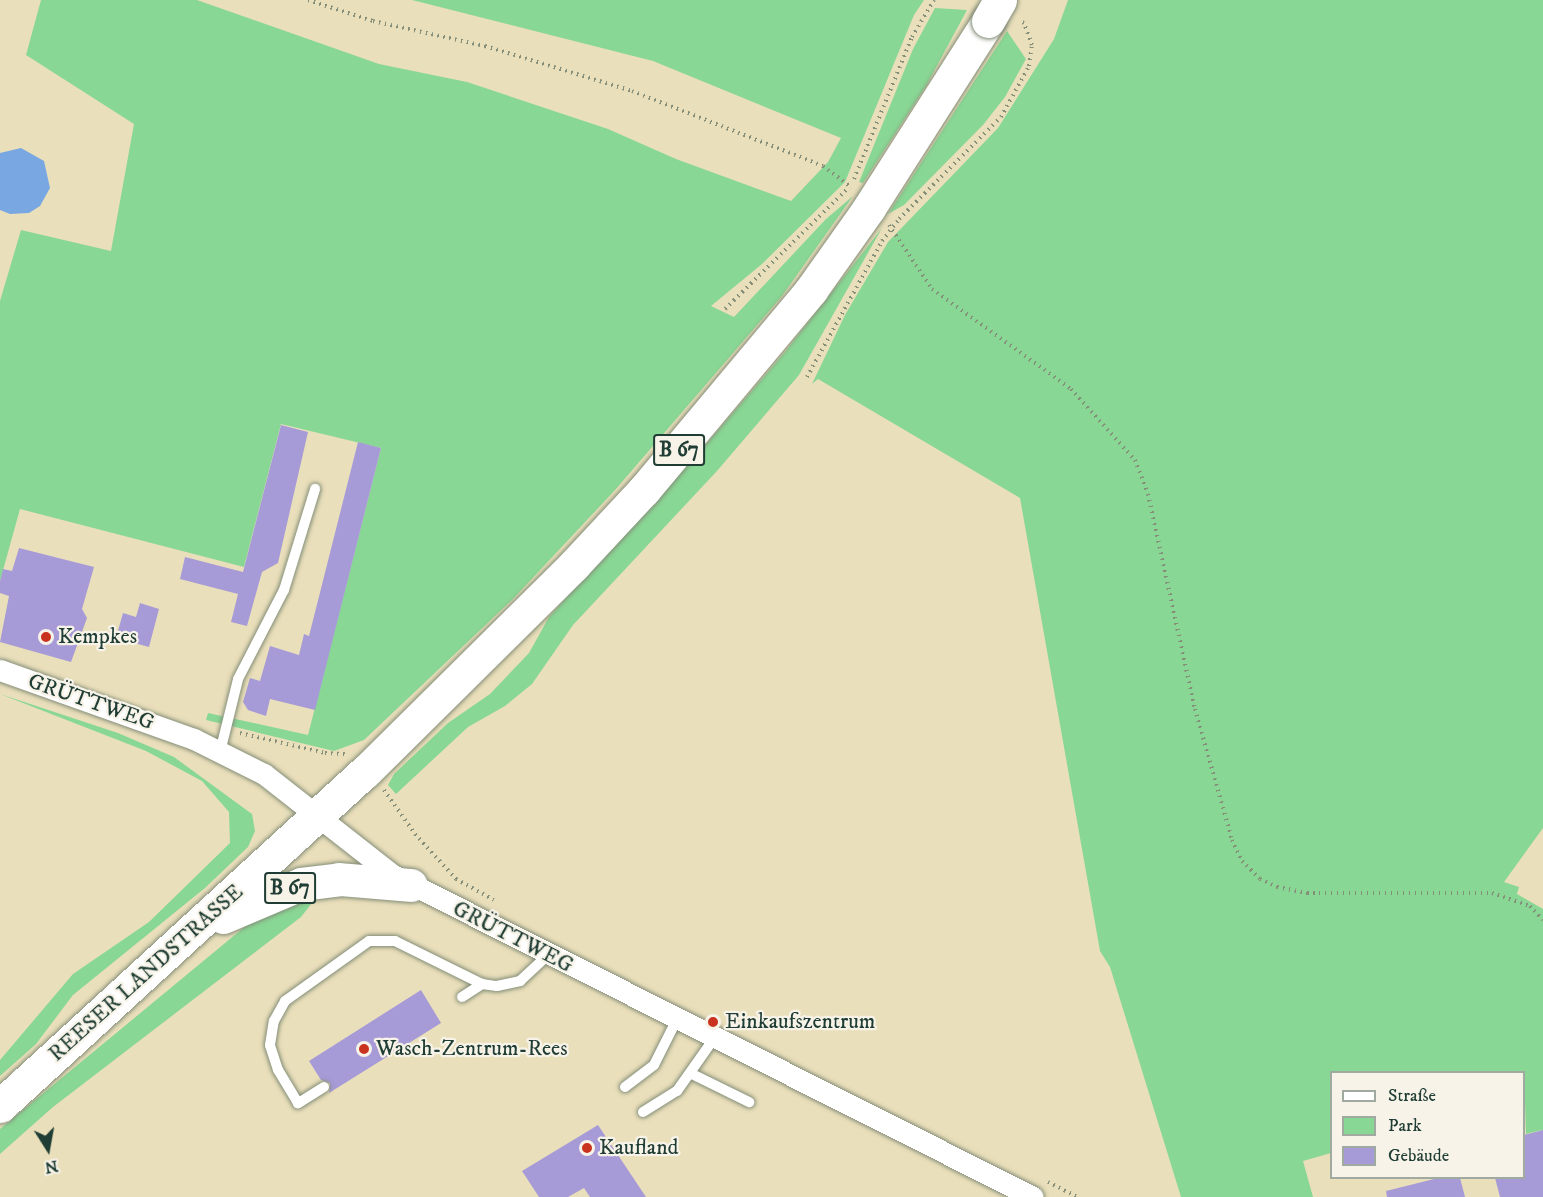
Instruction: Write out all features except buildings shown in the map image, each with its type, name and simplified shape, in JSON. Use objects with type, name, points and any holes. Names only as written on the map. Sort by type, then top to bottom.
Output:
[{"type":"main road","name":"B 67","points":[[319,816],[490,651],[644,490],[751,365],[871,207],[1000,13]]},
{"type":"main road","name":"REESER LANDSTRASSE","points":[[0,1106],[319,816]]},
{"type":"main road","name":"B 67","points":[[180,942],[248,904],[301,884],[339,879],[411,885]]},
{"type":"street","name":"GRÜTTWEG","points":[[0,670],[194,739],[264,774],[393,875],[411,885],[1034,1197]]},
{"type":"lane","points":[[220,752],[238,679],[284,590],[315,489]]},
{"type":"lane","points":[[324,1087],[297,1102],[275,1062],[270,1045],[273,1021],[285,1001],[369,941],[395,941],[482,984]]},
{"type":"lane","points":[[462,997],[482,984],[520,981],[549,956]]},
{"type":"lane","points":[[625,1087],[654,1065],[677,1018]]},
{"type":"lane","points":[[643,1112],[661,1103],[692,1074],[715,1037]]},
{"type":"lane","points":[[692,1074],[750,1102]]},
{"type":"path","points":[[308,0],[373,21],[485,46],[632,91],[823,166],[871,207],[932,289],[1071,389],[1136,460],[1148,494],[1195,709],[1232,840],[1242,861],[1260,879],[1277,887],[1307,893],[1492,893],[1530,906],[1543,920]]},
{"type":"path","points":[[807,377],[871,207],[912,37],[934,0]]},
{"type":"path","points":[[725,309],[1001,117],[1029,66],[1032,45],[1023,23],[1000,13]]},
{"type":"green space","points":[[41,0],[197,0],[379,64],[467,82],[608,129],[676,159],[791,201],[828,162],[841,138],[653,61],[412,0],[924,0],[914,15],[845,182],[762,264],[711,306],[734,317],[826,219],[853,196],[782,296],[616,489],[513,599],[364,740],[334,751],[206,720],[208,713],[308,735],[381,448],[281,424],[244,567],[20,509],[0,581],[0,301],[21,230],[111,251],[134,124],[26,55]]},
{"type":"green space","points":[[1068,0],[1543,0],[1543,828],[1504,882],[1519,887],[1517,894],[1543,909],[1543,1134],[1542,1130],[1526,1134],[1525,1071],[1330,1071],[1330,1153],[1303,1161],[1313,1197],[1181,1197],[1110,967],[1100,951],[1020,498],[818,379],[812,384],[845,315],[888,242],[998,128],[1054,39]]},
{"type":"green space","points":[[935,8],[967,10],[926,86],[863,183],[859,182],[913,49]]},
{"type":"green space","points":[[1007,31],[1026,59],[1005,97],[983,125],[904,205],[888,214]]},
{"type":"green space","points":[[882,228],[799,375],[717,471],[573,625],[532,684],[505,706],[468,727],[396,794],[388,785],[394,774],[448,723],[490,694],[529,653],[549,617],[696,456],[785,352]]},
{"type":"green space","points":[[0,694],[118,733],[174,757],[252,814],[255,831],[248,847],[205,888],[73,995],[36,1044],[0,1076],[0,1060],[73,974],[149,922],[230,843],[229,812],[202,781],[146,751]]},
{"type":"green space","points":[[323,889],[301,917],[53,1107],[0,1154],[0,1129],[259,915]]},
{"type":"water","points":[[21,148],[44,161],[50,188],[40,206],[29,213],[10,214],[0,210],[0,153]]},
{"type":"place","name":"Kempkes","points":[[46,637]]},
{"type":"place","name":"Einkaufszentrum","points":[[713,1022]]},
{"type":"place","name":"Wasch-Zentrum-Rees","points":[[364,1049]]},
{"type":"place","name":"Kaufland","points":[[587,1148]]}]
